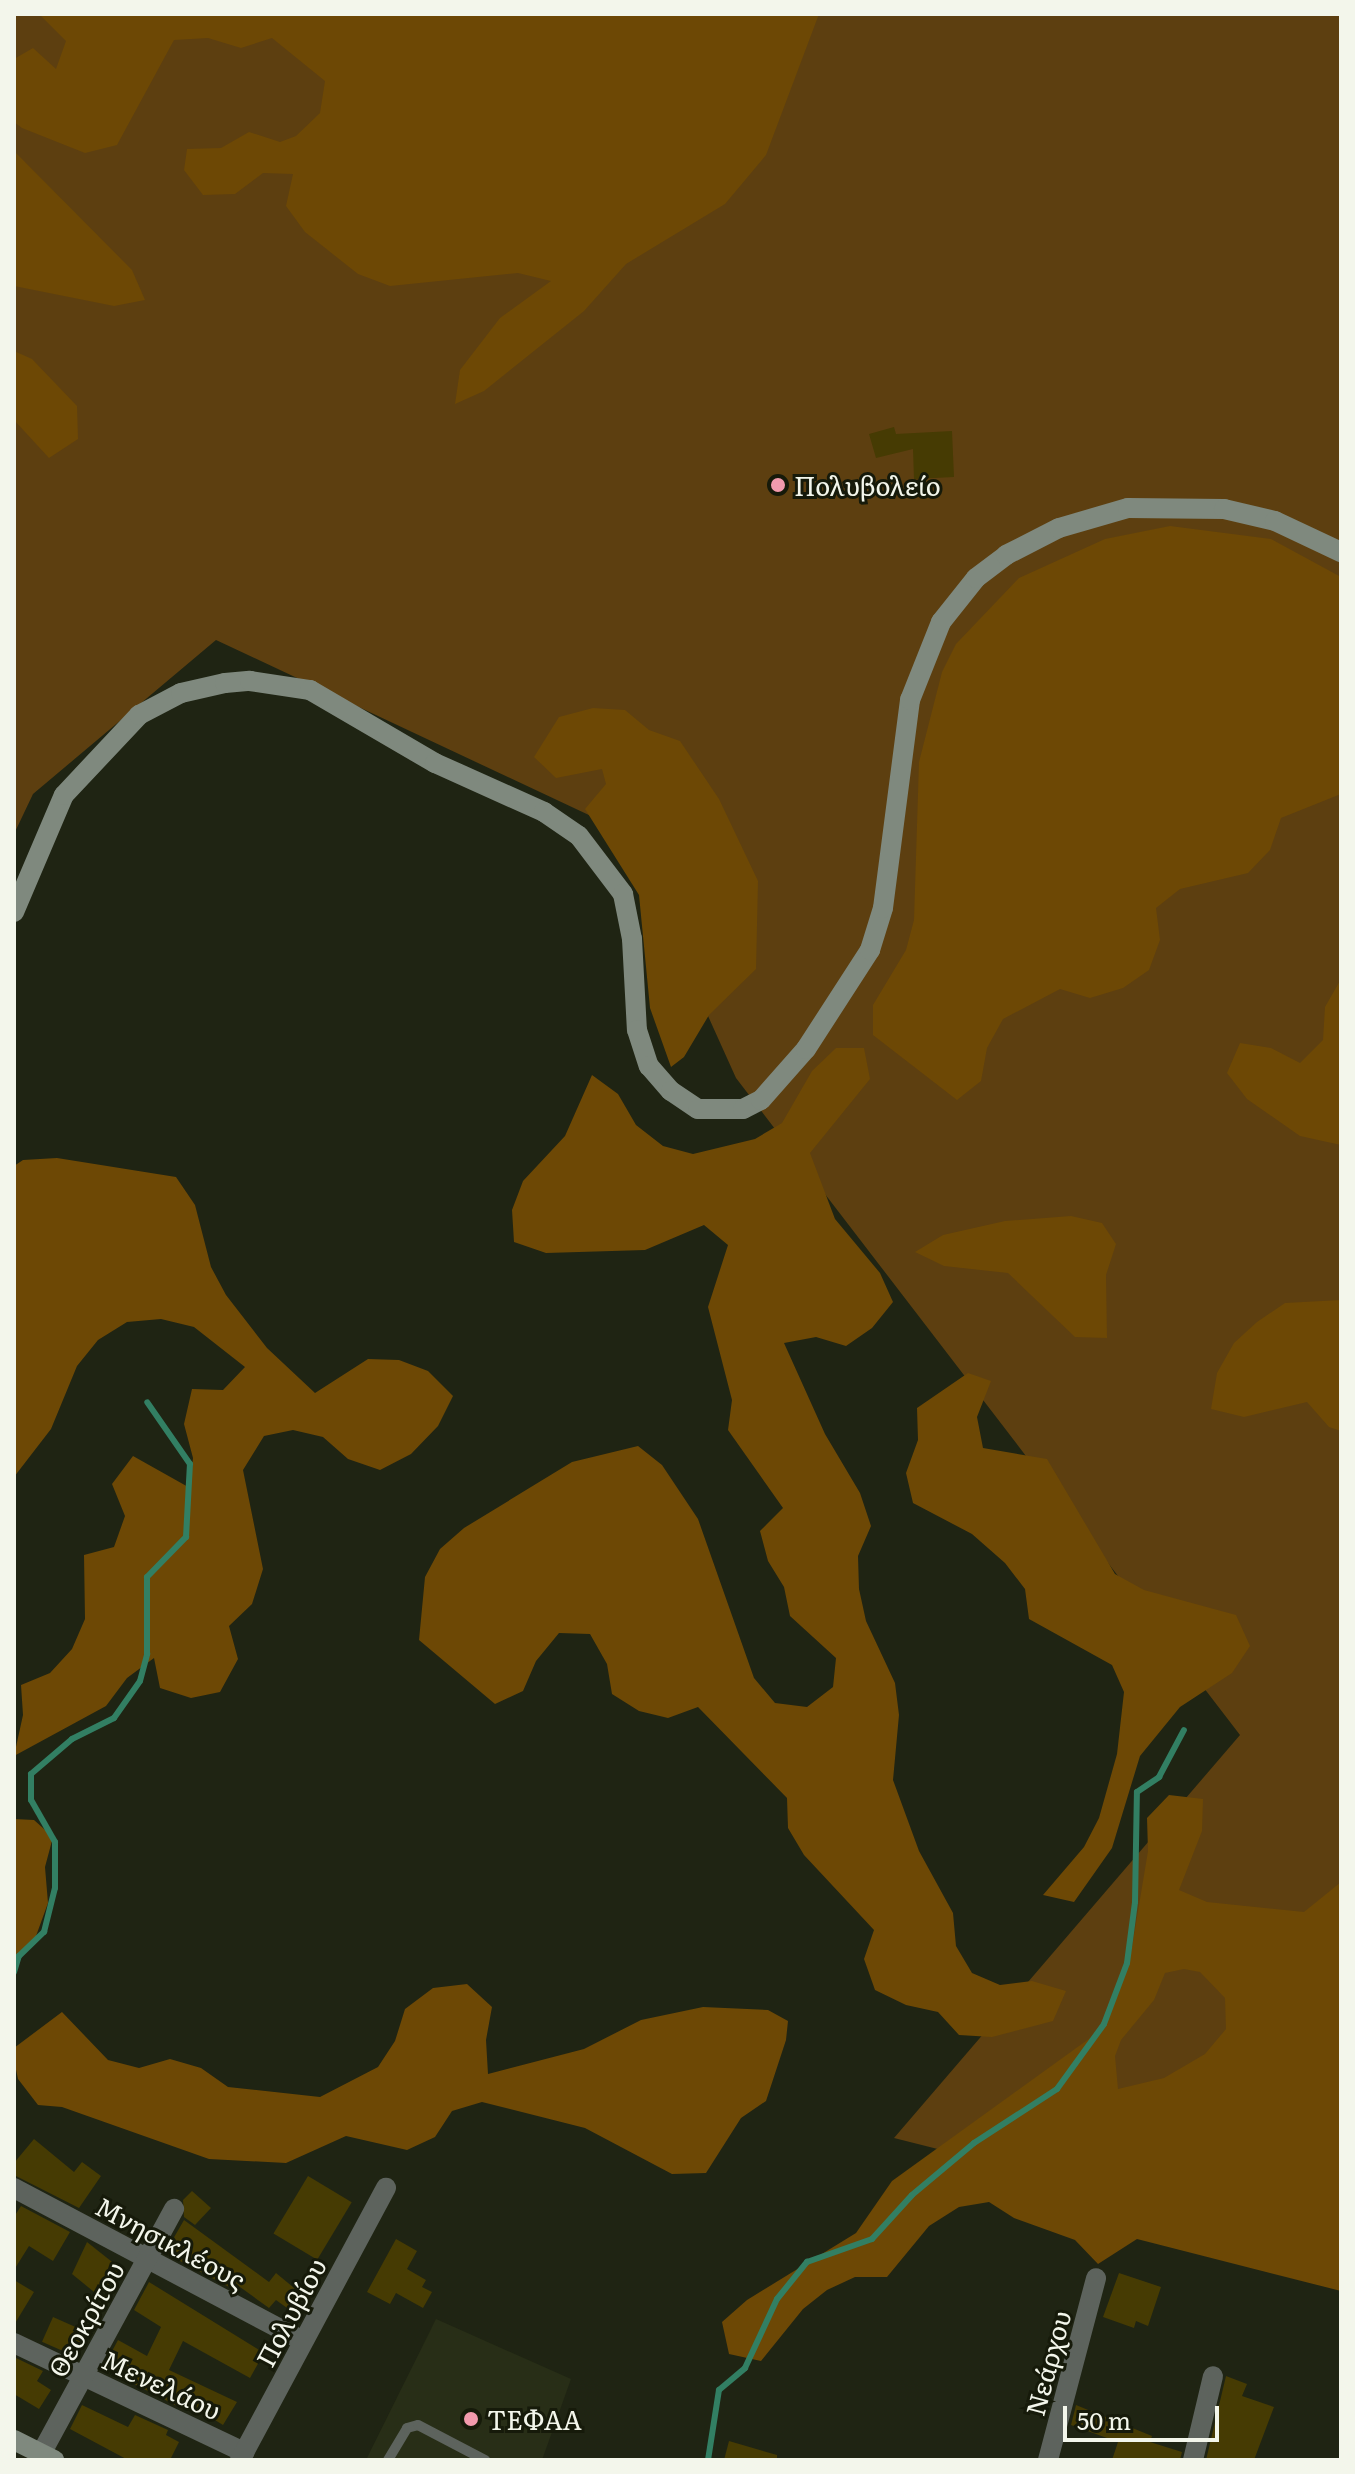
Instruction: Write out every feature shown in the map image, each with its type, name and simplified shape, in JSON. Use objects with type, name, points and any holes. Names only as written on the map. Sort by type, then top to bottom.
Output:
[{"type":"street","points":[[14,912],[64,795],[139,715],[181,693],[225,683],[272,683],[310,690],[435,763],[544,812],[579,836],[623,894],[632,939],[637,1030],[649,1066],[671,1091],[698,1109],[743,1109],[761,1100],[806,1049],[870,950],[883,908],[910,700],[941,622],[976,578],[1006,555],[1059,528],[1128,508],[1224,509],[1275,521],[1341,552]]},
{"type":"street","name":"Μνησικλέους","points":[[14,2188],[303,2341]]},
{"type":"street","name":"Πολυβίου","points":[[242,2456],[386,2188]]},
{"type":"street","name":"Θεοκρίτου","points":[[47,2457],[84,2375],[174,2209]]},
{"type":"street","name":"Νεάρχου","points":[[1048,2460],[1096,2278]]},
{"type":"street","name":"Μενελάου","points":[[14,2343],[84,2375],[242,2456]]},
{"type":"street","points":[[1193,2460],[1213,2376]]},
{"type":"street","points":[[14,2440],[47,2457]]},
{"type":"lane","points":[[388,2460],[407,2428],[418,2425],[485,2460]]},
{"type":"shaded area","points":[[14,14],[1341,14],[1341,2251],[894,2138],[1240,1735],[736,1078],[625,832],[216,640],[33,794],[14,834]]},
{"type":"shaded area","points":[[39,14],[819,14],[766,155],[725,204],[626,264],[584,311],[484,391],[455,404],[460,370],[500,318],[551,281],[518,273],[390,286],[358,274],[305,232],[286,206],[293,174],[263,173],[235,194],[203,195],[184,170],[187,149],[221,148],[249,132],[280,142],[296,136],[320,113],[325,81],[272,38],[241,48],[208,38],[174,40],[117,145],[85,153],[22,128],[14,122],[14,59],[33,48],[56,69],[66,41]]},
{"type":"shaded area","points":[[14,151],[132,270],[145,300],[114,306],[14,286]]},
{"type":"shaded area","points":[[14,351],[32,359],[77,406],[78,439],[49,458],[14,420]]},
{"type":"shaded area","points":[[1170,526],[1271,539],[1341,577],[1341,794],[1281,818],[1270,850],[1248,873],[1180,889],[1156,908],[1160,940],[1149,970],[1123,988],[1090,998],[1060,989],[1003,1019],[987,1048],[981,1081],[957,1100],[873,1035],[873,1005],[906,950],[914,920],[919,762],[942,672],[956,644],[1019,578],[1105,539]]},
{"type":"shaded area","points":[[593,708],[625,710],[649,730],[680,741],[719,799],[758,881],[756,969],[709,1015],[684,1057],[671,1067],[650,1008],[639,895],[585,809],[606,784],[602,769],[556,778],[534,757],[559,717]]},
{"type":"shaded area","points":[[1341,979],[1341,1145],[1300,1136],[1247,1099],[1227,1073],[1240,1043],[1271,1048],[1300,1063],[1323,1040],[1325,1007]]},
{"type":"shaded area","points":[[836,1048],[864,1048],[870,1079],[810,1153],[835,1219],[880,1273],[893,1302],[872,1328],[846,1346],[816,1337],[784,1343],[825,1434],[860,1493],[871,1526],[858,1556],[859,1589],[866,1621],[895,1683],[899,1715],[893,1780],[919,1851],[953,1913],[956,1946],[972,1973],[1000,1985],[1032,1981],[1066,1991],[1053,2021],[992,2037],[959,2035],[938,2012],[906,2005],[875,1990],[864,1959],[874,1930],[804,1855],[788,1828],[787,1798],[698,1707],[668,1718],[639,1711],[612,1694],[607,1664],[590,1634],[559,1633],[536,1661],[523,1691],[495,1704],[419,1640],[425,1577],[440,1549],[464,1528],[572,1462],[638,1446],[662,1465],[698,1519],[754,1678],[775,1703],[807,1707],[833,1687],[836,1658],[790,1616],[784,1587],[768,1561],[760,1531],[783,1508],[728,1430],[732,1400],[708,1307],[728,1245],[704,1225],[645,1250],[546,1253],[514,1242],[512,1210],[523,1181],[565,1136],[592,1075],[618,1094],[636,1125],[663,1146],[693,1154],[755,1139],[782,1123],[812,1071]]},
{"type":"shaded area","points":[[57,1158],[176,1177],[195,1205],[211,1267],[226,1295],[267,1348],[315,1393],[368,1359],[399,1360],[428,1371],[453,1396],[438,1426],[411,1454],[380,1470],[348,1459],[323,1437],[293,1430],[264,1436],[243,1470],[263,1569],[252,1604],[229,1626],[238,1659],[220,1692],[191,1698],[160,1688],[154,1658],[127,1678],[106,1706],[14,1756],[23,1715],[21,1685],[50,1673],[72,1649],[85,1619],[84,1555],[114,1547],[125,1516],[112,1484],[133,1456],[190,1488],[193,1458],[184,1424],[192,1389],[223,1390],[245,1367],[194,1327],[161,1319],[127,1322],[98,1340],[77,1366],[51,1429],[14,1477],[14,1166],[23,1160]]},
{"type":"shaded area","points":[[1071,1216],[1102,1223],[1116,1244],[1106,1275],[1107,1338],[1075,1337],[1008,1273],[944,1266],[915,1252],[943,1235],[1005,1221]]},
{"type":"shaded area","points":[[1341,1300],[1341,1431],[1329,1427],[1307,1402],[1244,1417],[1211,1409],[1217,1373],[1234,1343],[1257,1322],[1285,1303]]},
{"type":"shaded area","points":[[968,1373],[991,1381],[977,1417],[983,1448],[1047,1459],[1115,1574],[1144,1590],[1236,1615],[1250,1646],[1232,1673],[1180,1707],[1140,1756],[1112,1848],[1074,1902],[1043,1895],[1084,1847],[1099,1818],[1117,1754],[1124,1692],[1112,1665],[1029,1619],[1025,1589],[1005,1563],[972,1534],[913,1503],[906,1473],[918,1440],[917,1408]]},
{"type":"shaded area","points":[[1169,1795],[1203,1799],[1202,1831],[1179,1890],[1207,1902],[1304,1912],[1341,1882],[1341,2291],[1137,2239],[1098,2264],[1075,2240],[1014,2218],[989,2202],[959,2207],[929,2226],[887,2277],[855,2277],[827,2290],[803,2309],[761,2361],[729,2354],[722,2322],[747,2300],[856,2233],[892,2181],[1097,2033],[1132,1947],[1148,1851],[1147,1818]],"holes":[[[1184,1969],[1200,1972],[1225,1998],[1226,2029],[1205,2054],[1164,2078],[1118,2089],[1115,2056],[1121,2040],[1154,2000],[1165,1973]]]},
{"type":"shaded area","points":[[14,1819],[34,1820],[53,1837],[45,1867],[48,1903],[36,1936],[14,1962]]},
{"type":"shaded area","points":[[467,1984],[492,2007],[486,2040],[488,2074],[584,2049],[641,2020],[703,2007],[768,2010],[788,2021],[786,2040],[766,2101],[741,2118],[706,2173],[672,2174],[585,2128],[482,2102],[452,2111],[435,2137],[407,2150],[346,2136],[286,2163],[209,2159],[62,2107],[38,2105],[18,2079],[14,2060],[14,2048],[62,2012],[108,2060],[139,2068],[170,2059],[201,2068],[228,2087],[320,2097],[378,2067],[395,2041],[405,2009],[433,1988]]},
{"type":"shaded area","name":"ΤΕΦΑΑ","points":[[436,2319],[571,2379],[542,2460],[366,2460]]},
{"type":"building","points":[[894,427],[896,434],[952,431],[954,477],[914,479],[913,449],[876,458],[869,434]]},
{"type":"building","points":[[34,2139],[74,2172],[82,2162],[101,2176],[79,2208],[14,2175],[14,2163]]},
{"type":"building","points":[[308,2176],[352,2202],[317,2260],[273,2233]]},
{"type":"building","points":[[192,2191],[211,2208],[195,2225],[184,2217],[183,2200]]},
{"type":"building","points":[[21,2206],[70,2232],[53,2261],[29,2246],[14,2270],[14,2217]]},
{"type":"building","points":[[184,2220],[269,2282],[276,2273],[299,2292],[287,2308],[276,2300],[269,2308],[233,2282],[229,2287],[165,2253]]},
{"type":"building","points":[[396,2239],[417,2251],[407,2269],[426,2280],[422,2287],[432,2292],[423,2308],[396,2293],[390,2304],[367,2292]]},
{"type":"building","points":[[87,2242],[121,2269],[99,2296],[72,2274]]},
{"type":"building","points":[[1119,2273],[1161,2287],[1148,2326],[1136,2321],[1134,2328],[1103,2317]]},
{"type":"building","points":[[14,2280],[34,2292],[14,2325]]},
{"type":"building","points":[[149,2282],[264,2353],[250,2378],[183,2341],[169,2370],[237,2402],[223,2425],[189,2404],[179,2407],[103,2368],[118,2340],[147,2356],[161,2327],[134,2310]]},
{"type":"building","points":[[53,2317],[87,2332],[76,2357],[42,2342]]},
{"type":"building","points":[[14,2357],[43,2371],[37,2381],[51,2390],[39,2409],[14,2394]]},
{"type":"building","points":[[1226,2376],[1247,2384],[1242,2396],[1274,2407],[1254,2460],[1206,2460]]},
{"type":"building","points":[[82,2405],[128,2427],[135,2415],[168,2430],[166,2435],[179,2442],[170,2460],[128,2460],[70,2429]]},
{"type":"building","points":[[1076,2405],[1152,2436],[1150,2442],[1182,2452],[1180,2460],[1112,2460],[1118,2442],[1071,2425]]},
{"type":"building","points":[[729,2441],[777,2455],[777,2460],[724,2460]]},
{"type":"waterway","points":[[14,1972],[19,1956],[44,1932],[55,1888],[55,1842],[31,1800],[31,1774],[72,1739],[114,1718],[140,1681],[147,1654],[147,1577],[186,1537],[190,1464],[147,1402]]},
{"type":"waterway","points":[[708,2460],[719,2390],[745,2368],[777,2299],[807,2262],[872,2239],[912,2195],[974,2143],[1057,2089],[1104,2024],[1127,1963],[1135,1902],[1137,1792],[1159,1777],[1184,1730]]},
{"type":"place","name":"Πολυβολείο","points":[[778,485]]},
{"type":"place","name":"ΤΕΦΑΑ","points":[[471,2419]]}]
